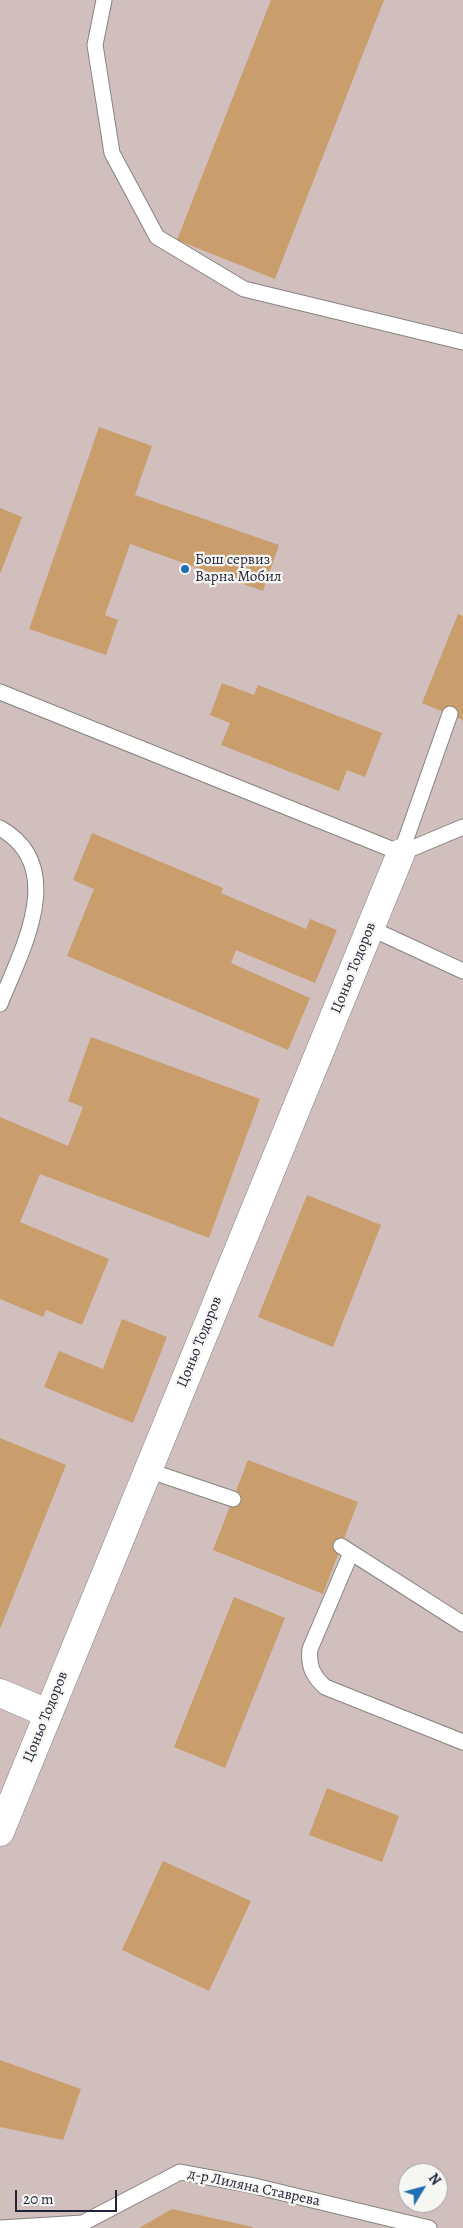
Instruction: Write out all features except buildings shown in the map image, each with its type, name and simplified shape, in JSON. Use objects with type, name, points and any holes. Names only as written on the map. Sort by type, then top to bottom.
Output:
[{"type":"street","name":"Цоньо Тодоров","points":[[0,1832],[401,853]]},
{"type":"street","points":[[0,1693],[48,1713]]},
{"type":"lane","points":[[104,0],[95,45],[112,153],[157,237],[244,289],[463,342]]},
{"type":"lane","points":[[0,692],[401,853],[463,828]]},
{"type":"lane","points":[[401,853],[450,714]]},
{"type":"lane","points":[[0,828],[10,833],[25,850],[36,873],[37,898],[28,932],[0,1004]]},
{"type":"lane","points":[[370,928],[463,971]]},
{"type":"lane","points":[[147,1470],[232,1499]]},
{"type":"lane","points":[[463,1624],[346,1550],[310,1649],[309,1660],[314,1675],[326,1687],[463,1742]]},
{"type":"lane","name":"д-р Лиляна Ставрева","points":[[0,2228],[83,2223],[180,2172],[250,2185],[429,2228]]},
{"type":"shaded area","points":[[0,0],[463,0],[463,2228],[0,2228]]},
{"type":"place","name":"Бош сервиз Варна Мобил","points":[[185,569]]}]
